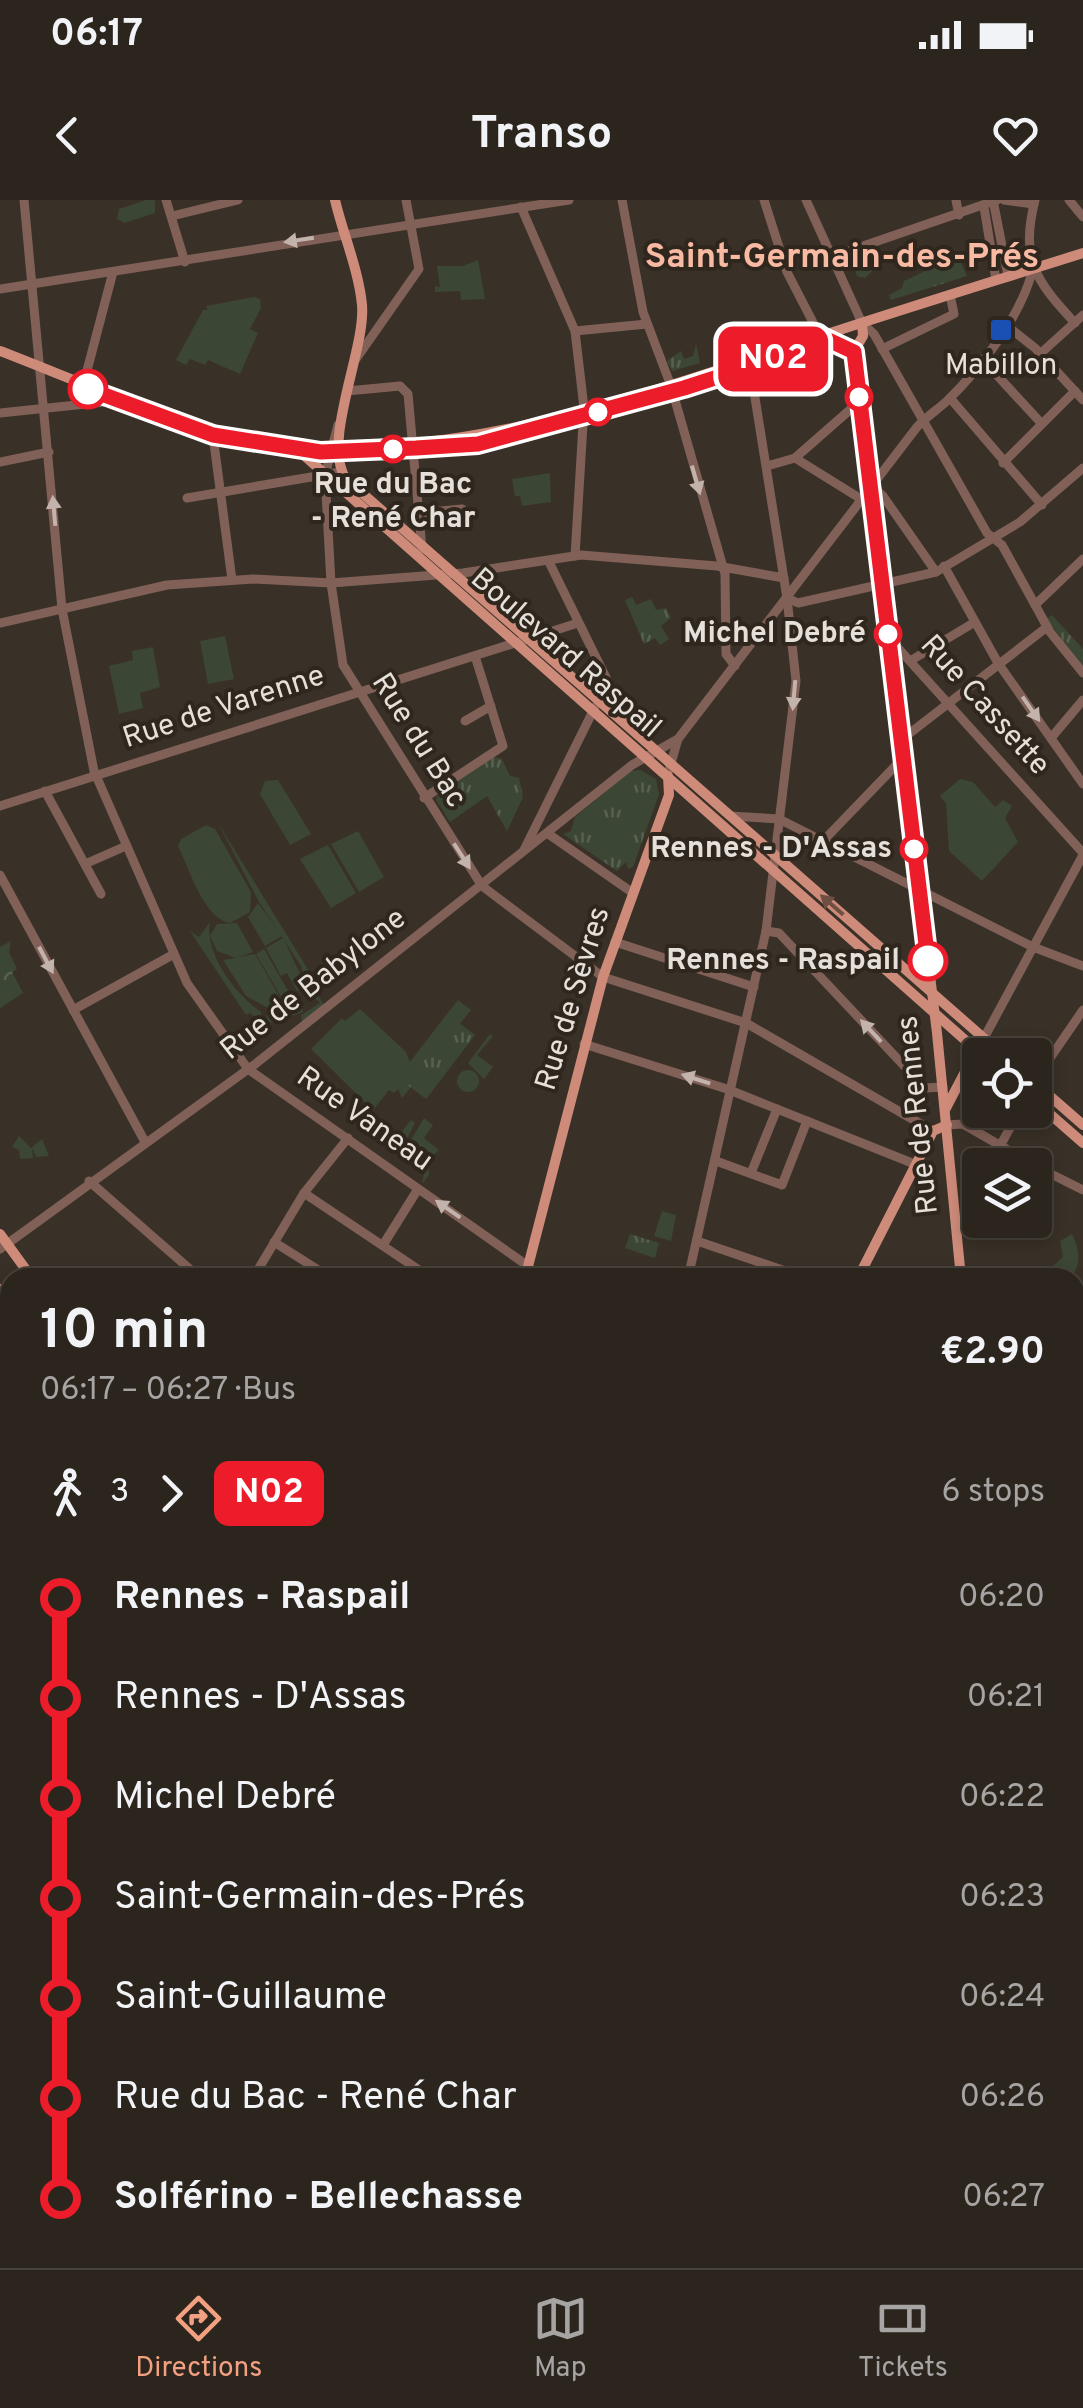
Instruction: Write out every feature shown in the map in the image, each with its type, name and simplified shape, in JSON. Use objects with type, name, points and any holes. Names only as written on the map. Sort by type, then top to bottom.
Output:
[{"type":"main road","name":"Rue du Bac","points":[[335,200],[362,306],[336,446]]},
{"type":"main road","points":[[0,351],[212,428],[288,442],[336,446],[477,436],[671,386],[1083,253]]},
{"type":"main road","points":[[820,336],[854,352],[863,336],[862,323]]},
{"type":"main road","name":"Rue de Rennes","points":[[854,352],[944,1087],[960,1268]]},
{"type":"main road","name":"Boulevard Raspail","points":[[288,442],[592,712],[670,764],[773,870],[963,1038]]},
{"type":"main road","points":[[336,446],[341,472]]},
{"type":"main road","name":"Boulevard Raspail","points":[[341,472],[616,715],[668,776],[774,854],[984,1038]]},
{"type":"main road","name":"Rue de Sèvres","points":[[527,1268],[603,977],[669,794],[668,776]]},
{"type":"main road","points":[[946,1110],[962,1079]]},
{"type":"main road","points":[[944,1087],[960,1082]]},
{"type":"main road","points":[[1052,1096],[1083,1124]]},
{"type":"main road","points":[[1052,1116],[1083,1143]]},
{"type":"main road","points":[[863,1268],[933,1131],[947,1125]]},
{"type":"main road","points":[[2,1242],[22,1268]]},
{"type":"street","name":"Rue Vaneau","points":[[24,200],[62,609],[95,776],[186,983],[248,1069],[418,1189],[521,1268]]},
{"type":"street","points":[[166,200],[185,262]]},
{"type":"street","points":[[172,216],[238,200]]},
{"type":"street","points":[[352,366],[416,273],[406,200]]},
{"type":"street","points":[[0,289],[569,200]]},
{"type":"street","points":[[622,200],[647,324],[671,386],[722,568],[726,654],[735,666]]},
{"type":"street","points":[[764,200],[787,272],[820,336]]},
{"type":"street","points":[[806,200],[862,323],[882,348],[1047,626],[1083,673]]},
{"type":"street","points":[[956,200],[959,216]]},
{"type":"street","points":[[1069,200],[1083,217]]},
{"type":"street","points":[[834,256],[959,216],[991,201],[1035,202],[1033,269],[1038,282],[1079,319],[1041,353]]},
{"type":"street","points":[[991,201],[1002,278]]},
{"type":"street","points":[[520,207],[575,331],[584,408],[576,556]]},
{"type":"street","name":"Rue de Sèvres","points":[[668,776],[678,739],[923,420],[950,398],[982,359],[1026,292],[1033,269]]},
{"type":"street","points":[[84,382],[113,272]]},
{"type":"street","points":[[882,348],[954,314],[950,295]]},
{"type":"street","points":[[919,305],[930,327]]},
{"type":"street","points":[[575,331],[647,324]]},
{"type":"street","points":[[1006,324],[1041,353],[1083,400]]},
{"type":"street","points":[[982,359],[1042,424]]},
{"type":"street","points":[[690,1268],[766,931],[796,681],[784,578],[768,502],[767,466],[749,360]]},
{"type":"street","points":[[346,391],[404,389],[410,442],[416,448],[422,546],[417,559]]},
{"type":"street","points":[[1002,463],[1075,391]]},
{"type":"street","points":[[950,398],[1042,505]]},
{"type":"street","points":[[0,413],[131,399]]},
{"type":"street","points":[[767,466],[794,458],[860,401]]},
{"type":"street","points":[[212,428],[232,580]]},
{"type":"street","name":"Rue du Bac","points":[[336,446],[325,475],[342,660],[356,692],[482,886],[603,977],[746,1023],[933,1131]]},
{"type":"street","points":[[0,462],[50,452]]},
{"type":"street","points":[[794,458],[861,499]]},
{"type":"street","points":[[785,602],[882,587],[940,569],[997,542],[1083,468]]},
{"type":"street","points":[[187,498],[341,472]]},
{"type":"street","points":[[871,486],[940,569],[998,663],[1083,784]]},
{"type":"street","points":[[420,512],[462,509]]},
{"type":"street","points":[[0,623],[167,585],[232,580],[332,583],[435,575],[576,556],[722,568],[784,578]]},
{"type":"street","points":[[1035,605],[1083,560]]},
{"type":"street","points":[[549,562],[619,704],[616,715]]},
{"type":"street","points":[[910,661],[974,622]]},
{"type":"street","name":"Rue de Varenne","points":[[0,806],[578,623]]},
{"type":"street","points":[[900,740],[1047,626]]},
{"type":"street","name":"Rue Cassette","points":[[888,638],[1083,854]]},
{"type":"street","points":[[424,798],[503,746],[475,656]]},
{"type":"street","points":[[1051,738],[1083,700]]},
{"type":"street","points":[[523,853],[600,701]]},
{"type":"street","points":[[465,721],[491,706]]},
{"type":"street","name":"Rue de Sèvres","points":[[651,754],[678,739]]},
{"type":"street","name":"Rue de Babylone","points":[[2,1242],[248,1069],[651,754]]},
{"type":"street","points":[[823,840],[903,758]]},
{"type":"street","points":[[46,791],[101,894]]},
{"type":"street","points":[[723,819],[779,818],[1033,947],[1083,966]]},
{"type":"street","points":[[546,834],[633,893]]},
{"type":"street","points":[[86,864],[126,846]]},
{"type":"street","points":[[984,1038],[1083,854]]},
{"type":"street","points":[[0,875],[144,1140]]},
{"type":"street","points":[[766,931],[779,933],[925,1088],[944,1087]]},
{"type":"street","points":[[615,942],[754,987]]},
{"type":"street","points":[[73,1010],[174,954]]},
{"type":"street","points":[[1052,1056],[1083,1010]]},
{"type":"street","points":[[584,1044],[731,1091],[917,1165]]},
{"type":"street","points":[[751,1173],[777,1110]]},
{"type":"street","points":[[716,1160],[782,1185],[807,1122]]},
{"type":"street","points":[[947,1125],[962,1124],[1004,1148]]},
{"type":"street","points":[[1000,1146],[1010,1128]]},
{"type":"street","points":[[259,1268],[304,1193],[348,1138]]},
{"type":"street","points":[[1052,1174],[1083,1190]]},
{"type":"street","points":[[89,1181],[189,1268]]},
{"type":"street","points":[[383,1246],[418,1189]]},
{"type":"street","points":[[304,1193],[416,1268]]},
{"type":"street","points":[[274,1242],[315,1268]]},
{"type":"street","points":[[697,1242],[776,1268]]},
{"type":"green space","points":[[155,200],[155,213],[124,223],[117,219],[119,209]]},
{"type":"green space","points":[[873,248],[878,265],[865,278],[857,276],[852,261],[855,254]]},
{"type":"green space","points":[[958,257],[967,276],[891,300],[889,295],[902,288],[904,281]]},
{"type":"green space","points":[[478,260],[485,299],[461,300],[460,291],[435,292],[435,286],[440,287],[437,266],[463,266]]},
{"type":"green space","points":[[260,299],[261,308],[250,329],[258,333],[240,374],[208,360],[205,365],[190,359],[186,365],[176,360],[203,310],[208,310],[206,306]]},
{"type":"green space","points":[[696,344],[700,363],[672,371],[667,361],[681,351],[684,359],[693,356]]},
{"type":"green space","points":[[550,473],[551,502],[522,506],[520,496],[515,496],[512,479]]},
{"type":"green space","points":[[632,597],[636,605],[651,599],[656,610],[666,608],[671,618],[661,626],[669,639],[660,645],[655,638],[644,644],[625,600]]},
{"type":"green space","points":[[1052,615],[1083,649],[1083,668],[1047,619]]},
{"type":"green space","points":[[225,636],[234,679],[208,684],[200,641]]},
{"type":"green space","points":[[153,647],[160,687],[140,693],[143,708],[119,714],[109,666],[133,660],[132,651]]},
{"type":"green space","points":[[494,757],[502,759],[510,776],[519,778],[523,797],[507,831],[487,796],[450,822],[436,800],[438,793]]},
{"type":"green space","points":[[640,770],[656,779],[659,794],[633,867],[628,869],[626,862],[617,871],[563,834],[571,831],[575,817],[631,771]]},
{"type":"green space","points":[[960,779],[973,782],[995,807],[1003,800],[1012,806],[1005,818],[1018,842],[982,881],[949,851],[946,803],[940,796]]},
{"type":"green space","points":[[278,780],[311,834],[290,845],[260,794],[265,781]]},
{"type":"green space","points":[[218,823],[320,989],[316,992],[324,1005],[302,1022],[301,1015],[320,1003],[308,990],[301,966],[259,902]]},
{"type":"green space","points":[[206,825],[215,829],[251,892],[250,912],[230,923],[205,903],[178,846],[181,839]]},
{"type":"green space","points":[[358,831],[384,877],[359,892],[331,844]]},
{"type":"green space","points":[[328,845],[356,893],[331,908],[300,859]]},
{"type":"green space","points":[[258,903],[282,936],[265,946],[248,917]]},
{"type":"green space","points":[[210,922],[212,947],[223,972],[261,1012],[261,1022],[250,1013],[246,1015],[190,931],[199,937]]},
{"type":"green space","points":[[237,923],[253,952],[236,958],[217,951],[210,936],[217,924]]},
{"type":"green space","points":[[283,938],[306,986],[297,991],[287,973],[281,976],[266,948]]},
{"type":"green space","points":[[11,941],[9,952],[17,969],[12,972],[23,993],[0,1008],[0,947]]},
{"type":"green space","points":[[264,949],[291,996],[283,1000],[256,954]]},
{"type":"green space","points":[[255,954],[282,1001],[268,1008],[246,996],[223,960]]},
{"type":"green space","points":[[299,995],[303,1012],[272,1023],[266,1020],[268,1011]]},
{"type":"green space","points":[[458,1000],[471,1010],[455,1030],[405,1070],[416,1081],[402,1098],[398,1089],[394,1093],[389,1090],[373,1110],[311,1049],[342,1018],[345,1021],[360,1009],[406,1052],[410,1062]]},
{"type":"green space","points":[[447,1014],[475,1035],[426,1099],[398,1078]]},
{"type":"green space","points":[[490,1034],[493,1036],[477,1055],[493,1067],[484,1079],[468,1063]]},
{"type":"green space","points":[[468,1070],[476,1073],[476,1089],[468,1092],[460,1089],[457,1081],[460,1073]]},
{"type":"green space","points":[[424,1118],[433,1125],[424,1138],[439,1150],[429,1159],[411,1140]]},
{"type":"green space","points":[[411,1120],[415,1123],[404,1144],[428,1165],[429,1175],[422,1184],[425,1167],[393,1143]]},
{"type":"green space","points":[[19,1136],[31,1148],[42,1139],[49,1156],[36,1157],[32,1148],[33,1158],[20,1159],[19,1150],[12,1147]]},
{"type":"green space","points":[[662,1211],[676,1215],[671,1241],[654,1236]]},
{"type":"green space","points":[[630,1234],[659,1243],[655,1258],[625,1248]]},
{"type":"green space","points":[[1072,1234],[1078,1256],[1076,1268],[1051,1268],[1063,1257],[1060,1241]]},
{"type":"bus line","name":"N02","points":[[88,389],[213,435],[340,453],[478,444],[718,378],[817,345],[820,336],[854,352],[928,961]]},
{"type":"place","name":"Mabillon","points":[[1001,330]]},
{"type":"place","name":"Rue du Bac - René Char","points":[[393,449]]},
{"type":"place","name":"Michel Debré","points":[[888,634]]},
{"type":"place","name":"Rennes - D'Assas","points":[[914,849]]},
{"type":"place","name":"Rennes - Raspail","points":[[928,961]]},
{"type":"district","name":"Saint-Germain-des-Prés","points":[[842,258]]}]
